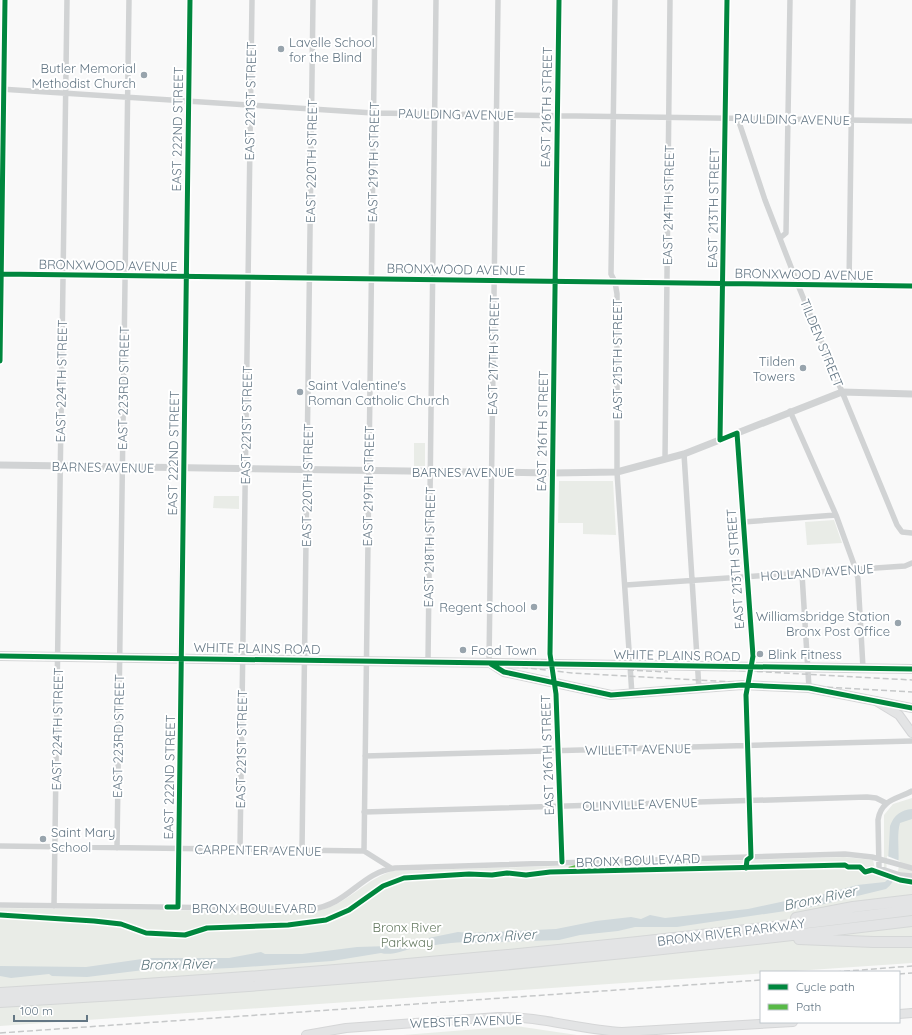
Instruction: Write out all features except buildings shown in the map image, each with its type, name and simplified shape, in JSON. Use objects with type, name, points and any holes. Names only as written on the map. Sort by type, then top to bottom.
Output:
[{"type":"highway","points":[[725,933],[748,925],[803,917],[853,906],[912,900]]},
{"type":"highway","name":"BRONX RIVER PARKWAY","points":[[0,993],[358,969],[561,951],[912,910]]},
{"type":"highway","name":"BRONX RIVER PARKWAY","points":[[0,1002],[370,977],[749,940],[912,921]]},
{"type":"highway","points":[[749,940],[912,942]]},
{"type":"main road","name":"WHITE PLAINS ROAD","points":[[0,656],[697,667],[912,668]]},
{"type":"main road","name":"WHITE PLAINS ROAD","points":[[489,663],[504,672],[543,679],[611,695],[632,695],[747,685],[809,688],[912,708]]},
{"type":"main road","name":"WHITE PLAINS ROAD","points":[[506,663],[543,679]]},
{"type":"main road","points":[[876,702],[898,714],[912,733]]},
{"type":"main road","points":[[900,1014],[912,1013]]},
{"type":"main road","name":"WEBSTER AVENUE","points":[[306,1035],[346,1028],[517,1016],[606,1031],[622,1032],[776,1023]]},
{"type":"street","points":[[0,361],[2,89],[5,0]]},
{"type":"street","name":"EAST 224TH STREET","points":[[54,906],[67,0]]},
{"type":"street","name":"EAST 223RD STREET","points":[[117,848],[128,0]]},
{"type":"street","name":"EAST 222ND STREET","points":[[178,907],[190,0]]},
{"type":"street","name":"EAST 221ST STREET","points":[[240,850],[252,0]]},
{"type":"street","name":"EAST 220TH STREET","points":[[302,850],[313,0]]},
{"type":"street","name":"EAST 219TH STREET","points":[[364,851],[375,0]]},
{"type":"street","name":"EAST 218TH STREET","points":[[428,662],[436,0]]},
{"type":"street","name":"EAST 217TH STREET","points":[[489,663],[498,0]]},
{"type":"street","name":"EAST 216TH STREET","points":[[559,0],[550,664],[554,682],[562,862]]},
{"type":"street","name":"EAST 215TH STREET","points":[[615,0],[611,274],[615,282],[617,294],[617,472],[626,585],[632,695]]},
{"type":"street","name":"EAST 214TH STREET","points":[[665,459],[670,0]]},
{"type":"street","name":"EAST 213TH STREET","points":[[720,440],[727,0]]},
{"type":"street","points":[[780,238],[786,233],[790,0]]},
{"type":"street","points":[[849,286],[853,0]]},
{"type":"street","name":"PAULDING AVENUE","points":[[2,89],[374,113],[912,121]]},
{"type":"street","name":"TILDEN STREET","points":[[738,119],[798,285],[897,525],[902,532],[912,533]]},
{"type":"street","name":"BRONXWOOD AVENUE","points":[[1,274],[912,286]]},
{"type":"street","name":"BARNES AVENUE","points":[[0,465],[369,471],[492,471],[552,473],[617,472],[684,454],[790,411],[842,392],[912,394]]},
{"type":"street","points":[[790,411],[836,515],[856,570],[858,579],[863,668]]},
{"type":"street","name":"EAST 213TH STREET","points":[[737,433],[753,656],[747,685],[751,857]]},
{"type":"street","points":[[684,454],[699,689]]},
{"type":"street","points":[[743,522],[836,515]]},
{"type":"street","name":"HOLLAND AVENUE","points":[[626,585],[856,570],[905,566],[912,563]]},
{"type":"street","points":[[802,574],[809,688]]},
{"type":"street","name":"WILLETT AVENUE","points":[[365,756],[912,741]]},
{"type":"street","points":[[912,791],[894,797],[886,803],[878,818],[879,868],[900,875],[912,876]]},
{"type":"street","name":"OLINVILLE AVENUE","points":[[364,812],[870,797],[886,803]]},
{"type":"street","name":"CARPENTER AVENUE","points":[[0,846],[364,851]]},
{"type":"street","points":[[364,851],[391,868]]},
{"type":"street","name":"BRONX BOULEVARD","points":[[0,905],[307,910],[320,908],[340,901],[372,876],[391,868],[845,854],[879,859],[912,868]]},
{"type":"green space","points":[[414,443],[425,443],[425,466],[414,466]]},
{"type":"green space","points":[[559,481],[613,481],[616,535],[583,534],[583,523],[558,523]]},
{"type":"green space","points":[[214,496],[239,496],[239,509],[213,508]]},
{"type":"green space","points":[[834,520],[842,543],[807,545],[805,522]]},
{"type":"green space","name":"Bronx River Parkway","points":[[912,798],[912,963],[796,971],[760,971],[760,974],[0,1026],[0,908],[311,912],[324,909],[344,900],[371,881],[392,871],[844,857],[873,860],[875,869],[884,873],[884,815],[893,804]]},
{"type":"green space","points":[[516,1026],[577,1035],[403,1035]]},
{"type":"water","name":"Bronx River","points":[[912,809],[912,819],[900,823],[898,840],[898,867],[896,875],[886,889],[812,907],[677,927],[635,927],[618,931],[580,935],[559,940],[452,943],[415,948],[394,953],[381,953],[332,961],[231,968],[181,970],[152,969],[87,977],[52,976],[49,974],[11,978],[0,976],[0,966],[86,967],[149,958],[229,958],[261,952],[265,954],[302,954],[357,947],[389,946],[458,932],[470,933],[556,929],[596,921],[631,917],[641,919],[650,915],[665,918],[748,909],[790,900],[802,900],[857,885],[885,882],[887,880],[890,826],[898,814]]},
{"type":"pier","points":[[887,856],[900,861],[896,881],[886,878]]},
{"type":"railway","points":[[0,659],[511,666],[572,673],[912,692]]},
{"type":"railway","points":[[505,660],[545,660],[638,665]]},
{"type":"railway","points":[[658,666],[912,680]]},
{"type":"railway","points":[[628,670],[668,672]]},
{"type":"railway","points":[[848,971],[912,966]]},
{"type":"railway","points":[[900,974],[912,973]]},
{"type":"railway","points":[[0,1033],[760,980]]},
{"type":"marked path","points":[[569,869],[576,867],[580,862]]},
{"type":"cycle path","points":[[0,361],[5,0]]},
{"type":"cycle path","points":[[167,907],[178,907],[190,0]]},
{"type":"cycle path","points":[[559,0],[550,654],[556,694],[562,862]]},
{"type":"cycle path","points":[[727,0],[720,440],[737,433],[753,656],[746,695],[751,857],[747,860],[746,868]]},
{"type":"cycle path","points":[[0,274],[912,286]]},
{"type":"cycle path","points":[[0,656],[912,669]]},
{"type":"cycle path","points":[[491,664],[504,672],[611,695],[742,685],[809,688],[912,708]]},
{"type":"cycle path","points":[[0,915],[94,921],[121,924],[146,933],[185,935],[207,928],[288,925],[326,920],[349,910],[383,886],[404,878],[469,874],[492,875],[507,873],[526,875],[550,872],[845,865],[848,867],[860,867],[865,872],[872,870],[900,880],[912,882]]},
{"type":"place","name":"Lavelle School for the Blind","points":[[281,49]]},
{"type":"place","name":"Butler Memorial Methodist Church","points":[[144,75]]},
{"type":"place","name":"Tilden Towers","points":[[803,368]]},
{"type":"place","name":"Saint Valentine's Roman Catholic Church","points":[[300,392]]},
{"type":"place","name":"Regent School","points":[[534,607]]},
{"type":"place","name":"Williamsbridge Station Bronx Post Office","points":[[898,623]]},
{"type":"place","name":"Food Town","points":[[463,650]]},
{"type":"place","name":"Blink Fitness","points":[[760,654]]},
{"type":"place","name":"Saint Mary School","points":[[43,839]]}]
